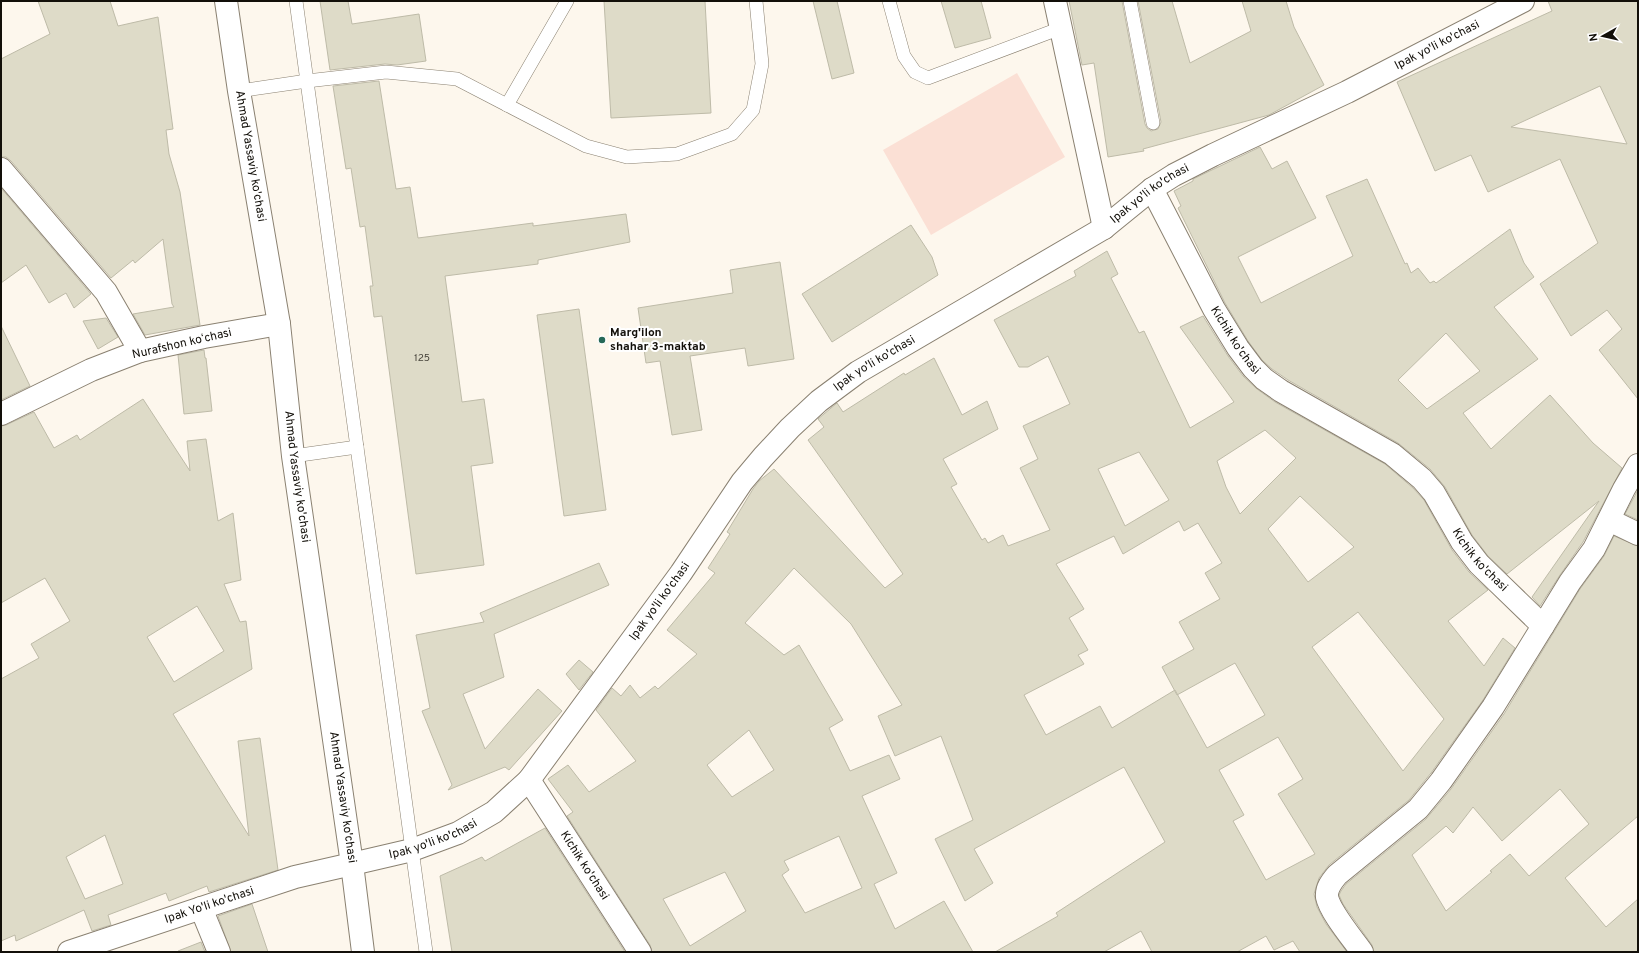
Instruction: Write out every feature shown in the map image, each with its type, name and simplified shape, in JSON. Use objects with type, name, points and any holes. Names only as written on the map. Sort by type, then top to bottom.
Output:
[{"type":"street","name":"Ahmad Yassaviy ko'chasi","points":[[226,1],[239,91],[279,324],[293,456],[352,864],[363,952]]},
{"type":"street","points":[[1055,1],[1104,228]]},
{"type":"street","name":"Ipak yo'li ko'chasi","points":[[352,864],[412,850],[458,833],[494,812],[529,780],[681,573],[742,482],[790,428],[819,401],[858,372],[1104,228],[1152,189],[1174,175],[1212,155],[1347,92],[1523,1]]},
{"type":"street","points":[[1,169],[106,292],[140,351]]},
{"type":"street","name":"Kichik ko'chasi","points":[[1152,189],[1214,309],[1238,348],[1253,368],[1264,379],[1281,391],[1392,454],[1422,479],[1434,493],[1462,542],[1479,564],[1543,626]]},
{"type":"street","name":"Nurafshon koʻchasi","points":[[1,414],[91,370],[140,351],[279,324]]},
{"type":"street","points":[[1362,952],[1337,916],[1327,897],[1331,882],[1418,809],[1441,781],[1493,707],[1570,582],[1594,549],[1624,489],[1638,465]]},
{"type":"street","points":[[1609,520],[1638,534]]},
{"type":"street","name":"Kichik ko'chasi","points":[[529,780],[640,952]]},
{"type":"street","name":"Ipak Yo'li ko'chasi","points":[[68,952],[295,877],[352,864]]},
{"type":"street","points":[[201,908],[219,952]]},
{"type":"lane","points":[[296,1],[426,952]]},
{"type":"lane","points":[[507,104],[567,1]]},
{"type":"lane","points":[[239,91],[307,81],[386,72],[457,79],[586,146],[627,157],[677,154],[732,134],[753,110],[762,64],[756,1]]},
{"type":"lane","points":[[889,1],[904,56],[915,72],[928,78],[1061,28]]},
{"type":"lane","points":[[1130,1],[1152,123]]},
{"type":"lane","points":[[293,456],[357,447]]},
{"type":"shaded area","points":[[1017,73],[1065,157],[931,235],[883,150]]},
{"type":"building","points":[[38,1],[110,1],[118,26],[158,17],[173,129],[166,130],[169,154],[180,192],[200,325],[145,335],[133,314],[174,307],[172,304],[163,239],[135,263],[133,260],[111,278],[11,161],[6,157],[1,157],[1,59],[50,34]]},
{"type":"building","points":[[320,1],[348,1],[352,24],[419,14],[426,61],[397,65],[385,64],[330,70]]},
{"type":"building","points":[[604,1],[705,1],[711,113],[611,118]]},
{"type":"building","points":[[813,1],[837,1],[854,73],[832,79]]},
{"type":"building","points":[[941,1],[981,1],[991,38],[955,48]]},
{"type":"building","points":[[1069,1],[1122,1],[1145,124],[1151,131],[1158,129],[1161,122],[1138,1],[1172,1],[1190,63],[1251,31],[1242,1],[1286,1],[1294,27],[1324,85],[1269,115],[1143,149],[1144,151],[1108,157],[1094,63],[1082,65]]},
{"type":"building","points":[[1548,1],[1638,1],[1638,399],[1599,350],[1622,329],[1607,310],[1571,336],[1540,284],[1598,243],[1560,159],[1488,192],[1471,155],[1435,171],[1397,82],[1552,11]],"holes":[[[1600,86],[1627,144],[1511,127]]]},
{"type":"building","points":[[379,81],[396,189],[410,187],[418,238],[533,223],[533,226],[626,214],[630,242],[538,260],[538,264],[445,276],[462,402],[484,399],[493,463],[471,466],[484,565],[416,574],[382,316],[374,317],[370,286],[373,286],[365,226],[360,227],[351,168],[346,169],[333,86]]},
{"type":"building","points":[[1260,147],[1272,169],[1287,161],[1316,218],[1238,257],[1261,303],[1353,256],[1326,196],[1367,179],[1405,264],[1407,263],[1411,273],[1418,268],[1430,283],[1434,281],[1436,283],[1510,229],[1524,263],[1534,277],[1494,307],[1538,359],[1463,413],[1491,449],[1550,395],[1593,443],[1622,468],[1583,542],[1540,606],[1532,597],[1599,501],[1507,574],[1488,556],[1472,535],[1445,487],[1430,469],[1398,443],[1288,380],[1262,360],[1248,341],[1225,303],[1178,208],[1181,206],[1174,191],[1193,181],[1193,179]],"holes":[[[1446,333],[1480,371],[1427,409],[1398,380]]]},
{"type":"building","points":[[1,188],[91,294],[74,308],[66,293],[49,303],[26,265],[1,283]]},
{"type":"building","points":[[911,225],[932,257],[938,275],[832,342],[802,294]]},
{"type":"building","points":[[1107,251],[1118,274],[1111,278],[1139,333],[1144,331],[1190,428],[1234,402],[1180,327],[1203,316],[1228,356],[1243,376],[1257,389],[1275,402],[1385,464],[1413,488],[1424,500],[1452,550],[1469,572],[1488,590],[1448,621],[1484,666],[1503,638],[1515,648],[1483,700],[1431,773],[1409,800],[1329,865],[1319,878],[1314,894],[1317,907],[1326,924],[1347,952],[1300,952],[1293,941],[1274,950],[1266,936],[1237,952],[1152,952],[1141,931],[1104,952],[995,952],[1058,916],[1056,913],[1165,842],[1124,767],[974,849],[993,883],[965,901],[935,839],[973,820],[941,736],[895,756],[878,716],[902,705],[851,624],[794,568],[745,623],[784,655],[799,645],[843,720],[829,728],[850,771],[889,755],[900,779],[862,796],[897,873],[874,884],[895,929],[944,901],[973,952],[652,952],[650,945],[567,816],[573,812],[548,779],[568,765],[589,792],[636,761],[596,710],[612,688],[621,696],[630,685],[640,698],[655,686],[658,689],[697,654],[667,630],[715,573],[708,568],[730,534],[727,532],[753,489],[759,481],[774,469],[885,588],[903,574],[808,440],[824,427],[818,419],[837,403],[843,412],[904,373],[905,375],[934,358],[962,415],[987,401],[998,429],[943,459],[957,484],[951,487],[982,540],[985,538],[988,543],[1003,535],[1008,546],[1050,530],[1020,468],[1038,459],[1023,426],[1070,404],[1048,356],[1028,367],[1019,367],[994,320],[1076,276],[1074,271]],"holes":[[[1265,430],[1296,458],[1240,514],[1226,487],[1217,461]],[[1139,452],[1169,500],[1125,526],[1098,469]],[[1300,496],[1354,547],[1308,582],[1268,529]],[[1179,521],[1184,531],[1198,523],[1222,563],[1205,573],[1220,599],[1179,622],[1194,649],[1162,667],[1174,690],[1112,728],[1100,706],[1046,735],[1024,695],[1084,664],[1078,655],[1088,650],[1069,618],[1084,609],[1056,564],[1114,536],[1123,554]],[[1358,612],[1444,719],[1403,771],[1312,647]],[[1235,663],[1265,715],[1207,748],[1178,695]],[[749,730],[774,770],[732,797],[707,765]],[[1278,737],[1303,779],[1278,794],[1315,854],[1266,880],[1233,821],[1244,815],[1219,770]],[[839,836],[862,888],[805,913],[782,875],[789,870],[784,861]],[[725,872],[746,911],[690,946],[663,899]]]},
{"type":"building","points":[[780,262],[794,359],[748,366],[745,348],[690,356],[702,430],[672,435],[660,361],[646,363],[638,308],[733,293],[730,270]]},
{"type":"building","points":[[579,309],[606,510],[564,516],[537,315]]},
{"type":"building","points":[[106,318],[118,337],[98,349],[83,321]]},
{"type":"building","points":[[1,326],[30,386],[1,400]]},
{"type":"building","points":[[204,350],[212,411],[184,414],[178,355]]},
{"type":"building","points":[[143,399],[190,471],[187,441],[206,439],[218,521],[233,513],[241,580],[224,584],[240,622],[246,621],[252,669],[173,714],[249,836],[238,741],[260,738],[278,870],[209,892],[207,886],[169,901],[166,893],[108,915],[111,925],[92,931],[84,910],[16,941],[15,935],[1,941],[1,679],[39,658],[31,644],[70,621],[45,578],[1,603],[1,426],[34,412],[54,448],[77,435],[80,440]],"holes":[[[197,606],[224,651],[174,682],[147,637]],[[105,835],[123,884],[85,899],[66,857]]]},
{"type":"building","points":[[1638,490],[1638,520],[1625,514]]},
{"type":"building","points":[[1614,536],[1638,546],[1638,816],[1565,878],[1606,927],[1638,899],[1638,952],[1374,952],[1372,945],[1343,904],[1339,895],[1341,891],[1346,884],[1426,819],[1451,789],[1504,714],[1580,589],[1604,556]],"holes":[[[1560,789],[1589,824],[1529,876],[1510,854],[1490,871],[1492,872],[1446,911],[1412,855],[1446,826],[1453,833],[1473,807],[1502,841]]]},
{"type":"building","points":[[599,563],[609,585],[494,634],[504,677],[463,694],[485,749],[538,689],[562,711],[509,770],[505,767],[448,790],[452,785],[422,711],[430,708],[416,635],[484,622],[480,613]]},
{"type":"building","points":[[579,660],[593,672],[579,690],[566,674]]},
{"type":"building","points":[[545,828],[625,952],[452,952],[440,876],[482,857],[485,861]]},
{"type":"building","points":[[252,904],[268,952],[231,952],[218,916]]},
{"type":"building","points":[[201,942],[205,952],[178,952],[178,951]]},
{"type":"place","name":"Marg'ilon shahar 3-maktab","points":[[602,340]]}]
